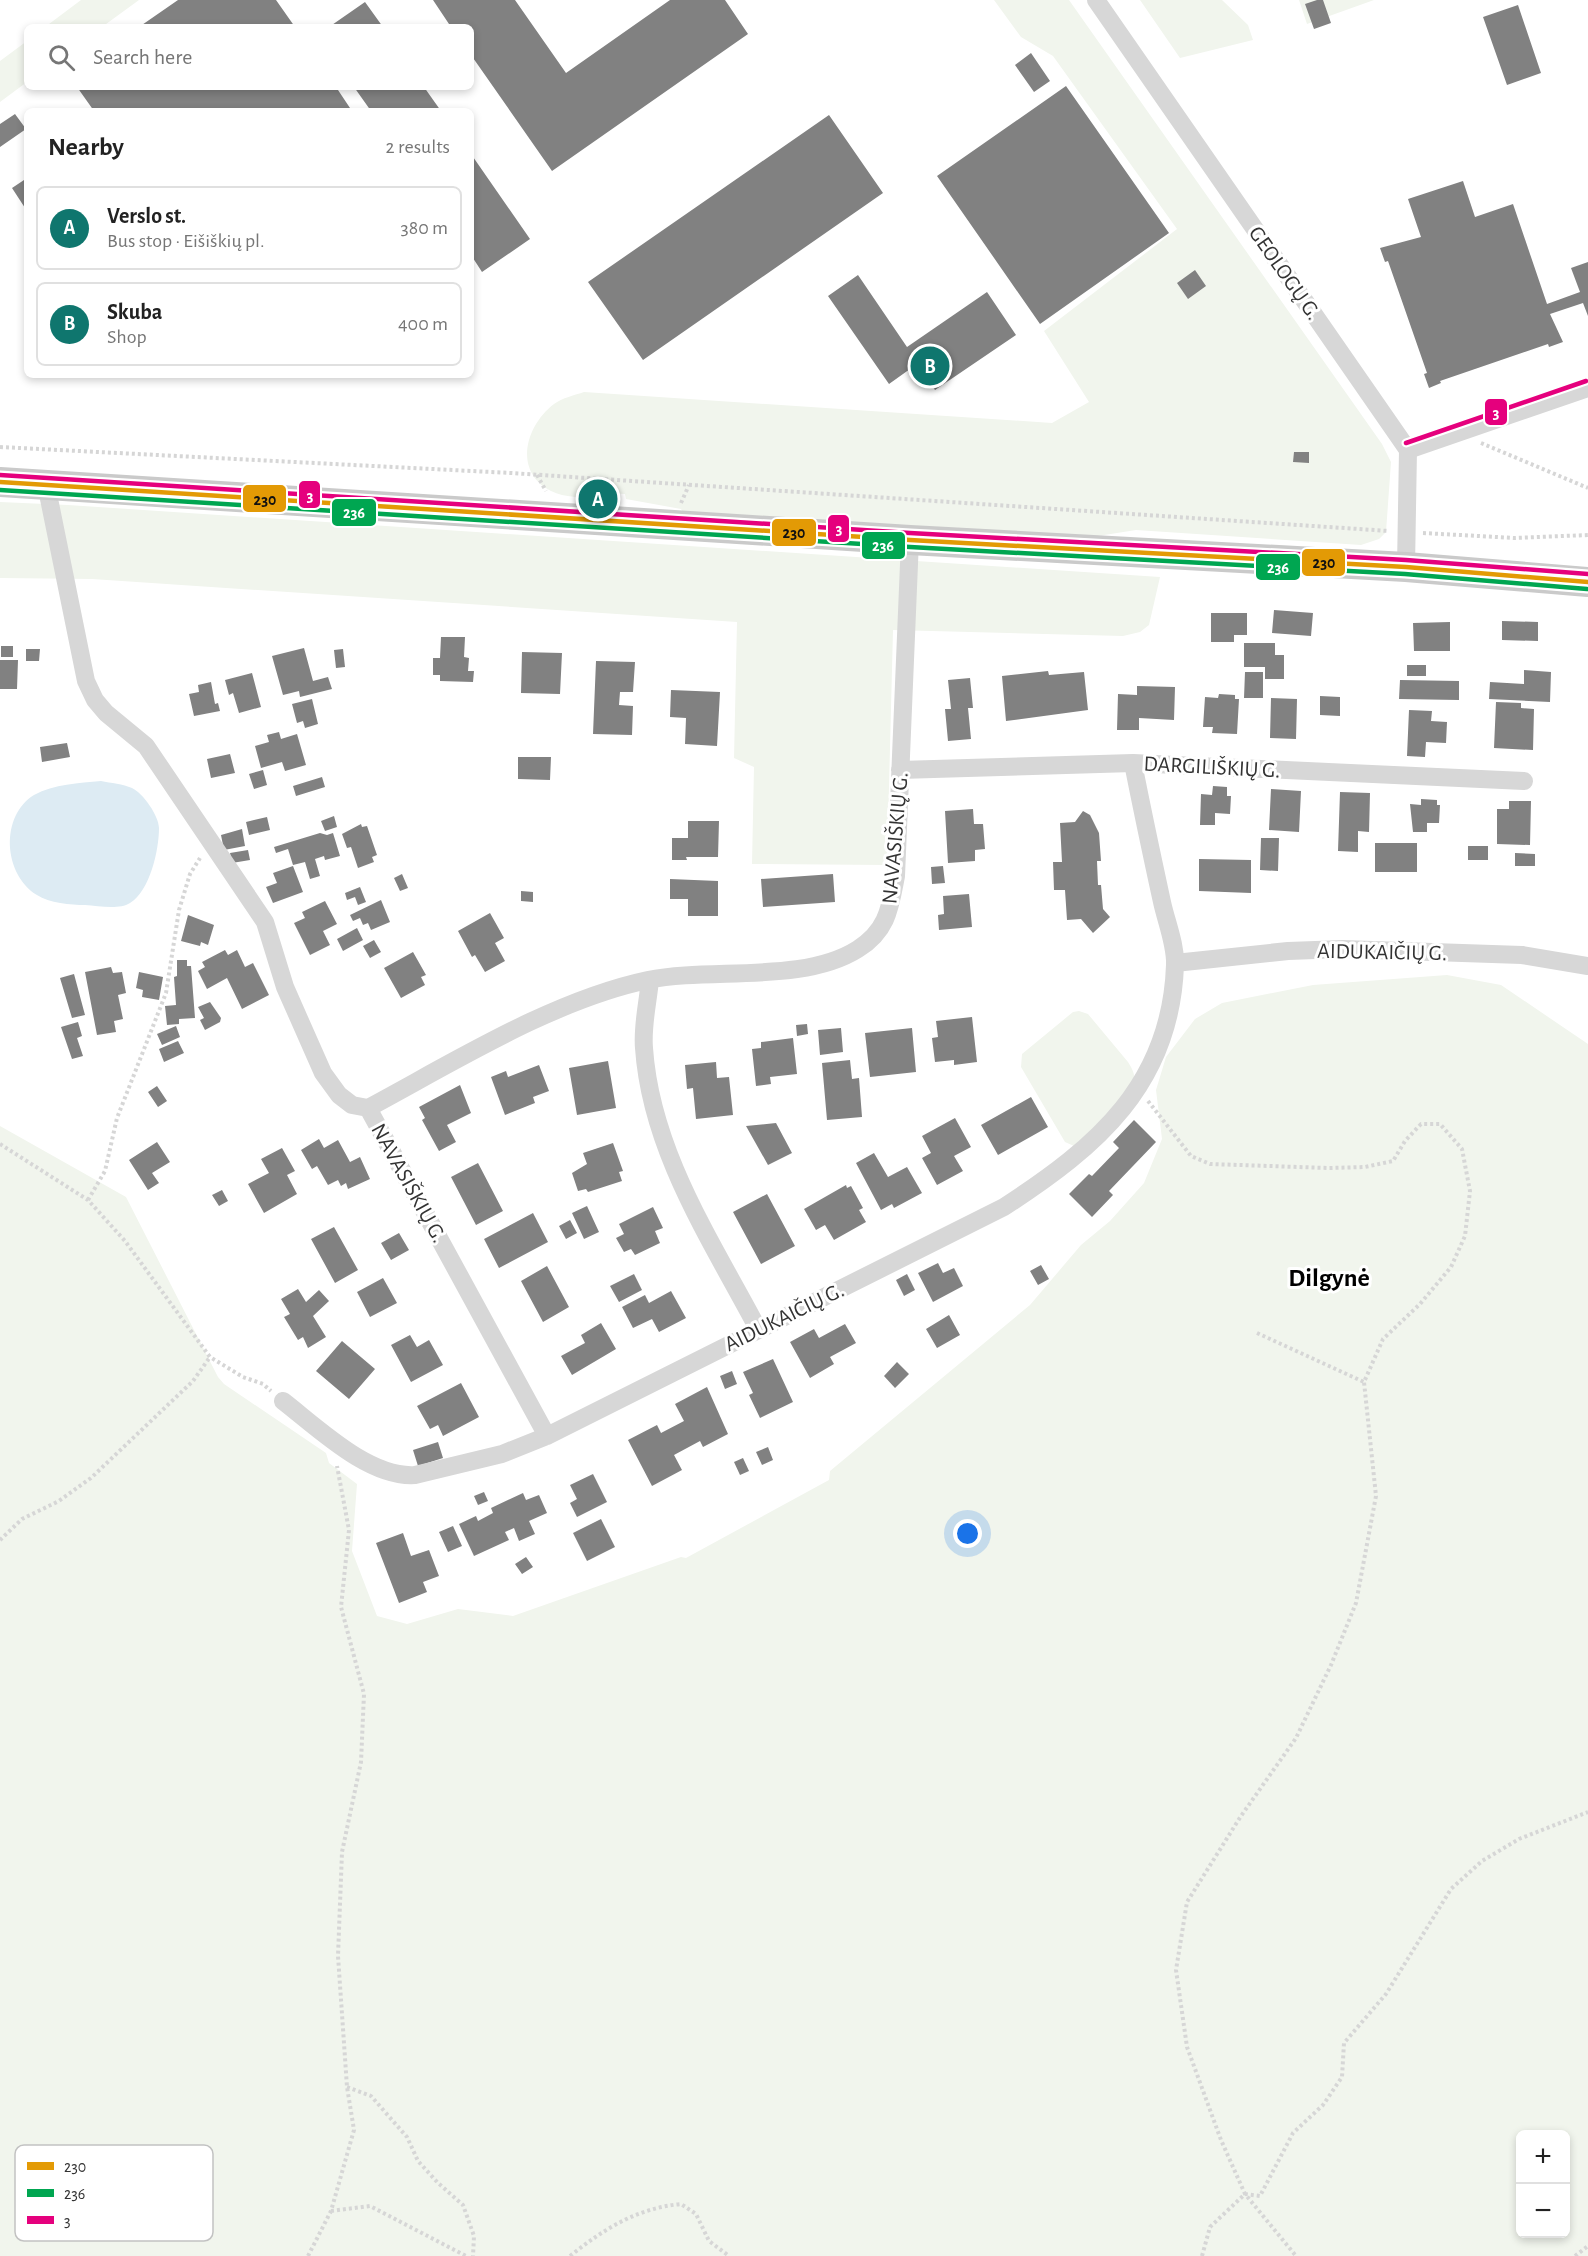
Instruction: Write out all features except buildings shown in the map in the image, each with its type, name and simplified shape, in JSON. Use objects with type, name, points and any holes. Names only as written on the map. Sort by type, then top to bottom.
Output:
[{"type":"main road","points":[[0,482],[910,540],[1406,567],[1588,582]]},
{"type":"street","name":"GEOLOGŲ G.","points":[[1096,0],[1408,450]]},
{"type":"street","points":[[1406,567],[1408,450],[1588,388]]},
{"type":"street","points":[[46,484],[86,681],[95,700],[106,713],[146,746],[188,805],[210,843],[265,922],[285,987],[323,1073],[339,1095],[352,1105],[368,1108]]},
{"type":"street","name":"NAVASIŠKIŲ G.","points":[[547,1436],[368,1108],[561,1008],[590,997],[650,980],[806,968],[836,960],[858,949],[876,934],[888,916],[897,876],[910,540]]},
{"type":"street","name":"DARGILIŠKIŲ G.","points":[[900,770],[1133,763],[1524,781]]},
{"type":"street","name":"AIDUKAIČIŲ G.","points":[[282,1401],[370,1466],[400,1476],[502,1454],[547,1436],[1004,1207],[1059,1172],[1096,1139],[1136,1092],[1159,1047],[1170,1006],[1175,963],[1133,763]]},
{"type":"street","name":"AIDUKAIČIŲ G.","points":[[1175,963],[1288,951],[1343,949],[1522,955],[1588,966]]},
{"type":"street","points":[[650,980],[644,1046],[653,1110],[672,1166],[759,1329]]},
{"type":"path","points":[[1458,433],[1588,488]]},
{"type":"path","points":[[0,447],[511,473],[1407,533],[1515,538],[1588,535]]},
{"type":"path","points":[[88,1200],[105,1171],[117,1118],[166,993],[179,910],[190,874],[210,843]]},
{"type":"path","points":[[1136,1092],[1144,1097],[1191,1156],[1210,1164],[1254,1167],[1365,1167],[1393,1161],[1405,1141],[1421,1124],[1440,1124],[1462,1149],[1470,1191],[1465,1236],[1451,1267],[1419,1304],[1383,1339],[1364,1382],[1376,1496],[1356,1603],[1331,1665],[1296,1738],[1241,1816],[1187,1902],[1176,1970],[1187,2047],[1245,2194],[1296,2256]]},
{"type":"path","points":[[0,1144],[88,1200],[125,1241],[210,1357],[243,1377],[263,1384],[282,1401]]},
{"type":"path","points":[[1257,1333],[1364,1382]]},
{"type":"path","points":[[0,1540],[22,1519],[59,1501],[91,1478],[193,1381],[210,1357]]},
{"type":"path","points":[[309,2255],[331,2211],[354,2130],[347,2087],[338,1956],[342,1852],[361,1762],[364,1694],[341,1607],[349,1530],[332,1437]]},
{"type":"path","points":[[1245,2194],[1260,2196],[1293,2133],[1323,2105],[1342,2077],[1344,2043],[1386,1994],[1451,1889],[1482,1861],[1519,1839],[1588,1812]]},
{"type":"path","points":[[347,2087],[371,2096],[407,2137],[418,2161],[463,2205],[474,2236],[473,2256]]},
{"type":"path","points":[[1202,2256],[1210,2228],[1245,2194]]},
{"type":"path","points":[[570,2256],[612,2224],[659,2206],[681,2204],[696,2214],[709,2241],[729,2256]]},
{"type":"path","points":[[331,2211],[370,2206],[466,2256]]},
{"type":"path","points":[[1575,2256],[1588,2246]]},
{"type":"shaded area","points":[[81,0],[139,0],[106,24],[49,24]]},
{"type":"shaded area","points":[[994,0],[1069,0],[1382,444],[1391,462],[1386,532],[1379,539],[1361,545],[1136,530],[1098,536],[684,514],[681,509],[626,499],[625,494],[597,492],[597,498],[568,496],[551,491],[539,483],[531,472],[528,461],[527,449],[530,436],[544,413],[554,404],[584,392],[1052,423],[1089,402],[1044,331],[1177,229],[1053,56],[1021,37]]},
{"type":"shaded area","points":[[1140,0],[1222,0],[1248,25],[1253,40],[1180,58]]},
{"type":"shaded area","points":[[1299,0],[1374,0],[1307,24]]},
{"type":"shaded area","points":[[24,43],[24,84],[0,102],[0,61]]},
{"type":"shaded area","points":[[0,502],[1160,577],[1149,625],[1140,632],[1123,636],[893,630],[887,865],[752,864],[754,767],[734,758],[737,622],[92,579],[0,578]]},
{"type":"shaded area","points":[[101,781],[132,788],[145,800],[156,817],[159,828],[157,847],[148,880],[137,897],[130,903],[120,906],[67,904],[42,898],[26,886],[12,860],[11,830],[15,817],[23,804],[42,791]]},
{"type":"shaded area","points":[[1447,975],[1501,985],[1588,1044],[1588,2256],[0,2256],[0,1126],[126,1197],[218,1377],[224,1384],[326,1453],[329,1463],[357,1484],[352,1551],[377,1616],[407,1624],[458,1609],[513,1616],[681,1557],[686,1558],[829,1480],[830,1471],[1030,1305],[1081,1245],[1110,1221],[1144,1183],[1162,1139],[1156,1090],[1166,1057],[1195,1019],[1222,1003],[1313,985]]},
{"type":"shaded area","points":[[1073,1012],[1088,1014],[1128,1062],[1134,1079],[1131,1087],[1117,1105],[1074,1146],[1065,1142],[1021,1067],[1022,1054]]},
{"type":"transit line","name":"3","points":[[1406,443],[1586,381]]},
{"type":"transit line","name":"3","points":[[0,475],[910,533],[1406,560],[1588,574]]},
{"type":"transit line","name":"230","points":[[0,482],[910,540],[1406,567],[1588,582]]},
{"type":"transit line","name":"236","points":[[0,490],[910,547],[1405,574],[1587,589]]},
{"type":"place","name":"Skuba","points":[[930,366]]},
{"type":"place","name":"Verslo st.","points":[[598,499]]},
{"type":"district","name":"Dilgynė","points":[[1329,1278]]}]
